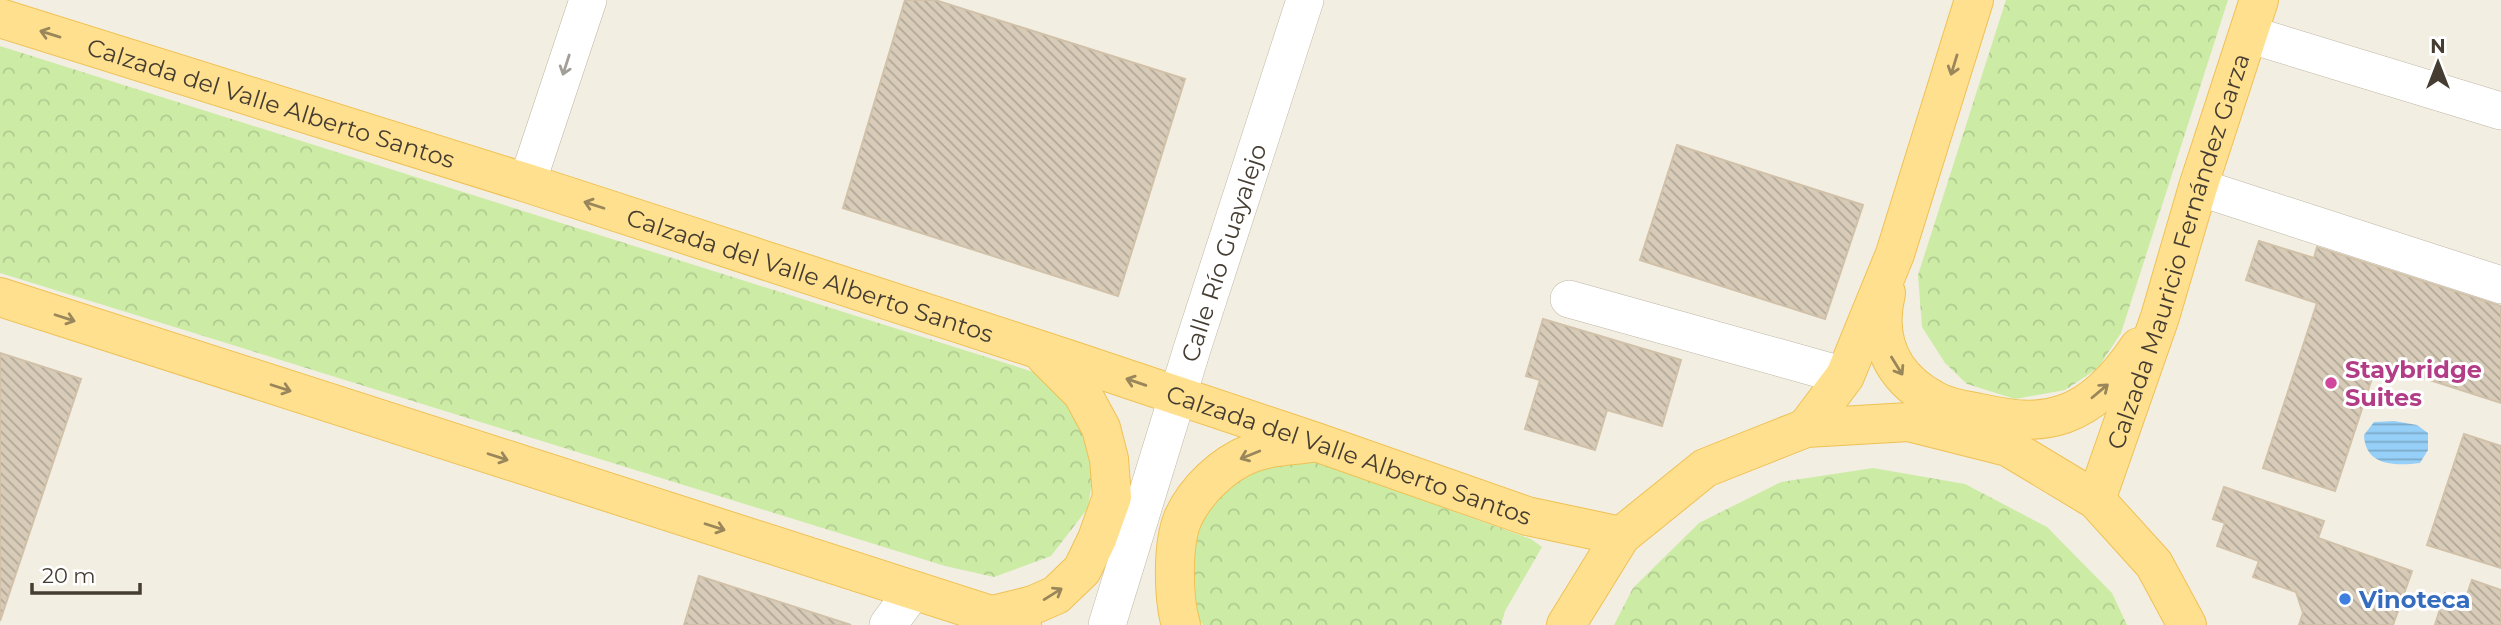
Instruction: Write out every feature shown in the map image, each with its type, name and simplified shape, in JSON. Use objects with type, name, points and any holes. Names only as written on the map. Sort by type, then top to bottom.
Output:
[{"type":"main road","points":[[1974,0],[1895,254],[1882,312],[1882,332],[1893,361],[1908,382],[1934,400],[1950,407],[2018,421],[2064,414],[2084,405],[2107,385],[2129,362],[2160,317]]},
{"type":"main road","name":"Calzada Mauricio Fernández Garza","points":[[2096,500],[2160,317],[2198,187],[2253,17]]},
{"type":"main road","name":"Calzada del Valle Alberto Santos","points":[[0,18],[527,183],[1316,442],[1527,516],[1621,536]]},
{"type":"main road","points":[[1806,428],[1845,376],[1895,254]]},
{"type":"main road","points":[[0,297],[1006,620],[1056,595],[1082,570],[1112,497],[1109,459],[1101,428],[1082,393],[1039,351]]},
{"type":"main road","points":[[1566,625],[1621,536],[1705,468],[1806,428],[1909,422],[2008,447],[2096,500],[2154,564],[2187,625]]},
{"type":"main road","points":[[1181,625],[1175,592],[1174,563],[1182,520],[1204,487],[1227,466],[1254,452],[1316,442]]},
{"type":"street","points":[[527,183],[587,0]]},
{"type":"street","name":"Calle Río Guayalejo","points":[[1107,625],[1305,0]]},
{"type":"street","points":[[2253,17],[2501,111]]},
{"type":"street","points":[[2198,187],[2501,285]]},
{"type":"street","points":[[1569,299],[1845,376]]},
{"type":"street","points":[[888,625],[914,591]]},
{"type":"green space","points":[[2006,0],[2228,0],[2121,333],[2098,368],[2065,390],[2015,399],[1967,384],[1945,363],[1922,327],[1918,275]]},
{"type":"green space","points":[[0,46],[1040,374],[1075,406],[1096,454],[1088,508],[1051,556],[994,577],[945,566],[0,273]]},
{"type":"green space","points":[[1303,457],[1531,539],[1542,547],[1505,611],[1501,625],[1203,625],[1190,609],[1197,502],[1225,474]]},
{"type":"green space","points":[[1873,468],[1965,484],[2047,527],[2112,593],[2127,625],[1614,625],[1633,588],[1699,523],[1781,482]]},
{"type":"water","points":[[2394,421],[2417,425],[2428,433],[2428,450],[2420,463],[2392,464],[2383,462],[2370,453],[2364,435],[2374,422]]},
{"type":"building","points":[[905,0],[935,0],[1185,79],[1118,296],[843,208]]},
{"type":"building","points":[[1677,145],[1863,205],[1825,319],[1640,260]]},
{"type":"building","name":"Staybridge Suites","points":[[2259,241],[2314,258],[2317,247],[2501,306],[2501,403],[2377,363],[2335,491],[2263,468],[2317,303],[2246,280]]},
{"type":"building","points":[[1543,319],[1681,360],[1662,426],[1607,410],[1595,450],[1525,429],[1540,380],[1526,376]]},
{"type":"building","points":[[0,353],[81,379],[0,621]]},
{"type":"building","points":[[2464,434],[2501,446],[2501,568],[2427,545]]},
{"type":"building","points":[[2224,487],[2324,521],[2318,538],[2412,571],[2393,625],[2299,625],[2303,613],[2296,592],[2253,577],[2259,561],[2217,546],[2225,523],[2213,519]]},
{"type":"building","points":[[699,576],[851,625],[684,625]]},
{"type":"building","points":[[2472,580],[2501,590],[2501,625],[2435,625],[2445,593],[2465,600]]},
{"type":"place","name":"Staybridge Suites","points":[[2331,383]]},
{"type":"place","name":"Vinoteca","points":[[2345,599]]}]
